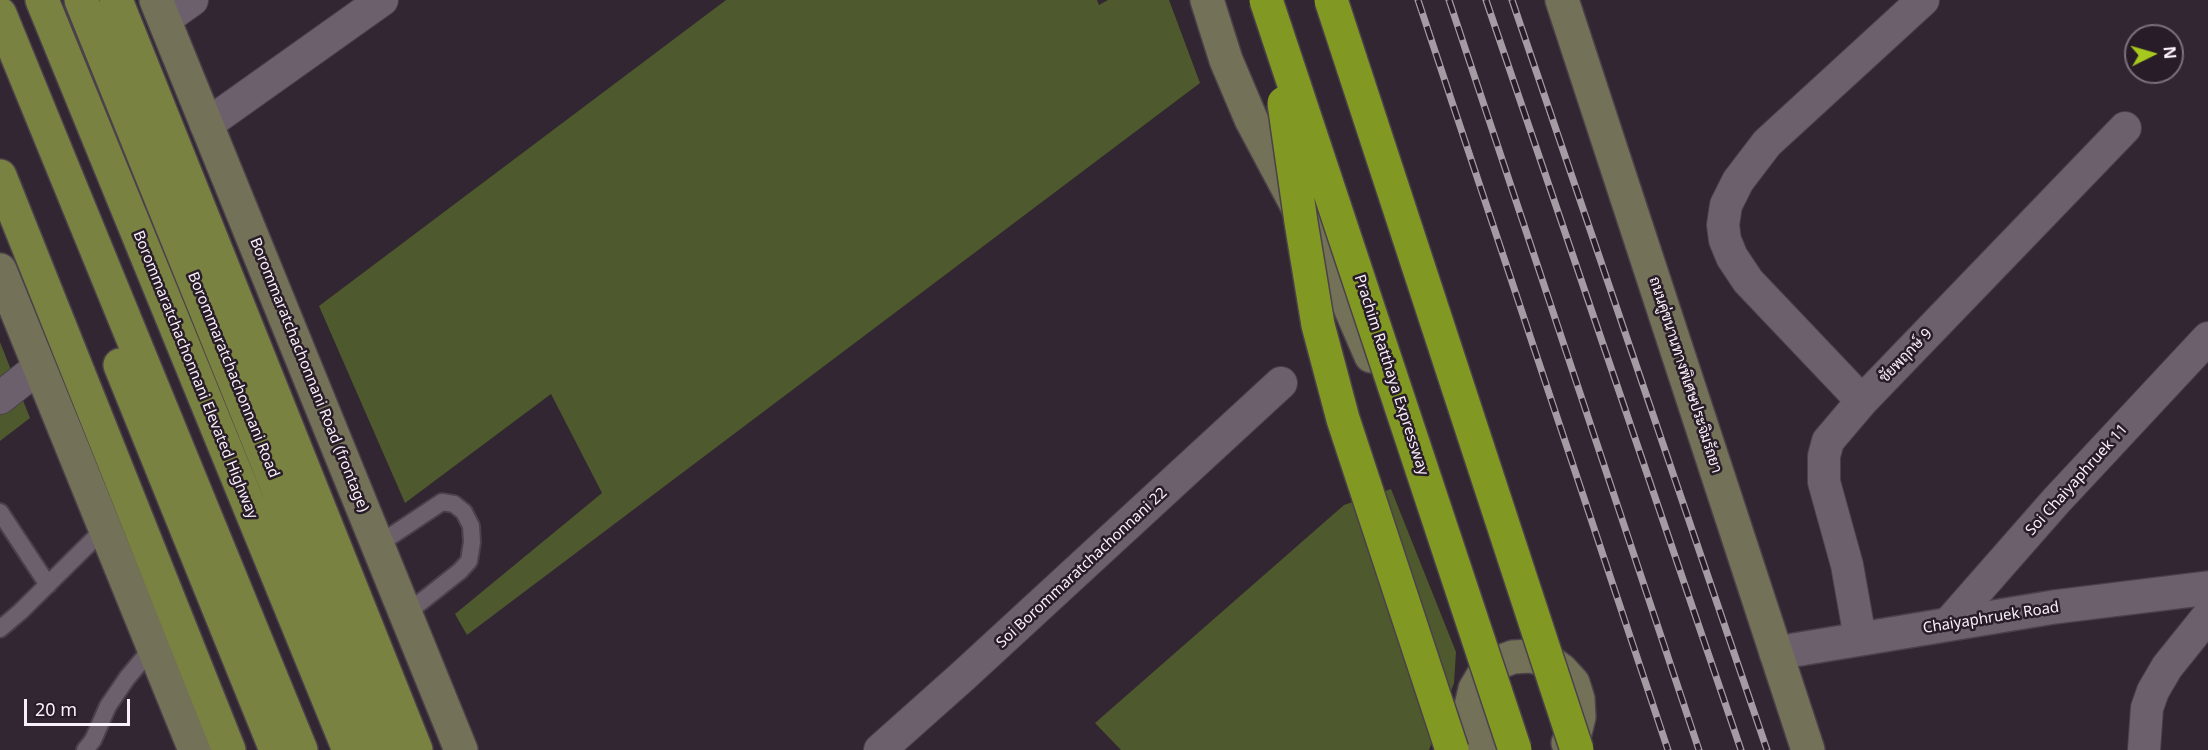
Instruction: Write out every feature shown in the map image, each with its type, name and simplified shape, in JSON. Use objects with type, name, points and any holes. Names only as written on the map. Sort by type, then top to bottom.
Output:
[{"type":"highway","points":[[1264,0],[1286,113],[1300,222],[1318,325],[1347,430],[1471,747]]},
{"type":"highway","name":"Prachim Ratthaya Expressway","points":[[1264,0],[1515,750]]},
{"type":"highway","points":[[1331,0],[1577,750]]},
{"type":"main road","name":"Borommaratchachonnani Elevated Highway","points":[[42,0],[350,750]]},
{"type":"main road","name":"Borommaratchachonnani Road","points":[[81,0],[383,750]]},
{"type":"main road","points":[[116,0],[416,750]]},
{"type":"main road","points":[[1207,0],[1226,60],[1251,119],[1345,296],[1372,358],[1484,674]]},
{"type":"main road","name":"ถนนคู่ขนานทางพิเศษประจิมรัถยา","points":[[1562,0],[1808,750]]},
{"type":"main road","name":"Borommaratchachonnani Road (frontage)","points":[[160,10],[461,750]]},
{"type":"main road","points":[[0,14],[301,750]]},
{"type":"main road","points":[[0,65],[187,535],[276,750]]},
{"type":"main road","points":[[0,176],[229,750]]},
{"type":"main road","points":[[0,270],[153,647],[189,748]]},
{"type":"main road","points":[[1471,747],[1473,723],[1471,706],[1475,689],[1484,674],[1497,663],[1513,657],[1530,656],[1547,660],[1573,683],[1578,699],[1579,717],[1575,733],[1562,750]]},
{"type":"street","points":[[160,10],[192,0]]},
{"type":"street","points":[[206,125],[382,0]]},
{"type":"street","points":[[1862,401],[1743,273],[1732,257],[1725,240],[1723,225],[1726,205],[1738,181],[1767,143],[1923,0]]},
{"type":"street","name":"ชัยพฤกษ์ 9","points":[[1860,639],[1847,565],[1824,482],[1824,462],[1828,441],[1862,401],[2125,128]]},
{"type":"street","name":"Soi Chaiyaphruek 11","points":[[1948,624],[2056,501],[2208,338]]},
{"type":"street","points":[[0,398],[39,367]]},
{"type":"street","name":"Soi Borommaratchachonnani 22","points":[[880,750],[1281,383]]},
{"type":"street","name":"Chaiyaphruek Road","points":[[1776,653],[2054,607],[2208,588]]},
{"type":"street","points":[[2144,750],[2147,708],[2153,691],[2167,667],[2208,616]]},
{"type":"lane","points":[[379,544],[442,502],[454,504],[464,512],[471,526],[472,542],[469,561],[407,614]]},
{"type":"lane","points":[[0,512],[48,585]]},
{"type":"lane","points":[[0,629],[104,529]]},
{"type":"lane","points":[[86,750],[108,706],[127,678],[153,647]]},
{"type":"green space","points":[[726,0],[1097,0],[1099,5],[1108,0],[1169,0],[1200,83],[467,635],[455,614],[602,493],[551,394],[405,503],[319,306]]},
{"type":"green space","points":[[0,342],[30,418],[0,441]]},
{"type":"green space","points":[[1391,489],[1456,652],[1454,683],[1429,750],[1121,750],[1095,723],[1344,505]]},
{"type":"railway","points":[[1418,0],[1668,750]]},
{"type":"railway","points":[[1449,0],[1699,750]]},
{"type":"railway","points":[[1486,0],[1741,750]]},
{"type":"railway","points":[[1512,0],[1767,750]]}]
